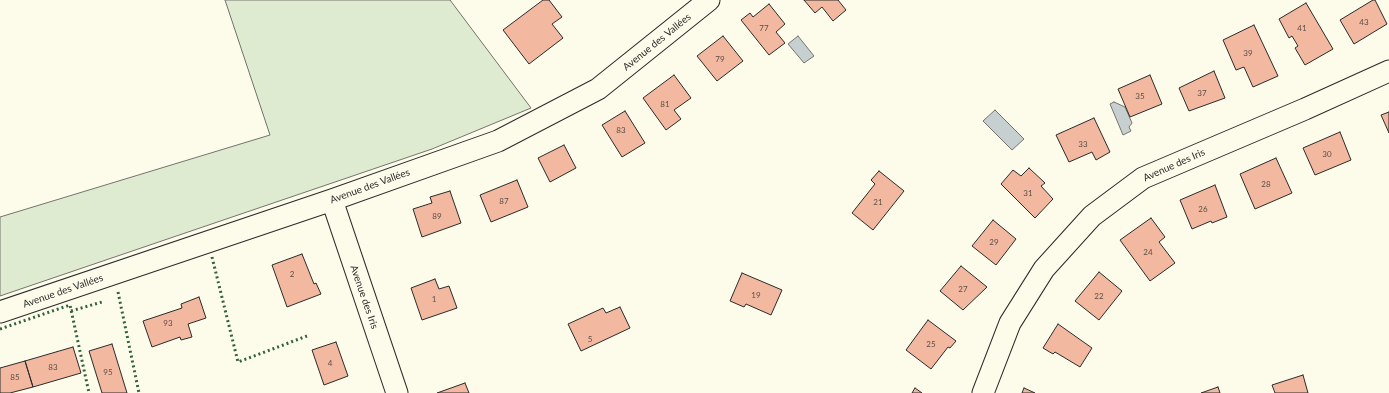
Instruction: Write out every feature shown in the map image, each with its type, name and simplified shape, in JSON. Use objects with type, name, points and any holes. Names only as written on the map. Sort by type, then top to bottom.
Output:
[{"type":"street","name":"Avenue des Vallées","points":[[0,312],[332,200],[498,141],[598,89],[709,0]]},
{"type":"street","name":"Avenue des Iris","points":[[983,393],[1010,323],[1044,268],[1092,216],[1143,178],[1389,71]]},
{"type":"street","name":"Avenue des Iris","points":[[332,200],[397,393]]},
{"type":"green space","points":[[225,0],[450,0],[531,108],[432,149],[0,296],[0,217],[270,135]]},
{"type":"shaded area","points":[[798,36],[814,56],[804,63],[788,44]]},
{"type":"shaded area","points":[[1114,102],[1125,107],[1132,123],[1129,127],[1131,131],[1123,135],[1110,104]]},
{"type":"shaded area","points":[[995,110],[1024,139],[1012,150],[983,121]]},
{"type":"building","points":[[543,0],[549,0],[562,17],[552,24],[563,38],[529,64],[503,30]]},
{"type":"building","points":[[804,0],[838,0],[846,10],[833,21],[822,7],[815,13]]},
{"type":"building","points":[[1375,0],[1387,24],[1354,44],[1340,20]]},
{"type":"building","points":[[1306,3],[1333,49],[1305,65],[1295,48],[1298,46],[1292,36],[1289,38],[1279,19]]},
{"type":"building","points":[[769,4],[785,24],[776,32],[785,43],[769,55],[741,20],[750,13],[753,17]]},
{"type":"building","points":[[1254,25],[1278,76],[1253,87],[1244,67],[1236,70],[1223,40]]},
{"type":"building","points":[[723,36],[743,61],[717,81],[697,56]]},
{"type":"building","points":[[1214,71],[1225,98],[1189,111],[1179,88]]},
{"type":"building","points":[[674,75],[691,98],[674,110],[681,119],[666,130],[643,98]]},
{"type":"building","points":[[1150,75],[1162,104],[1130,117],[1118,89]]},
{"type":"building","points":[[625,111],[645,143],[622,157],[602,125]]},
{"type":"building","points":[[1389,112],[1389,133],[1381,115]]},
{"type":"building","points":[[1094,118],[1110,152],[1096,160],[1092,152],[1069,162],[1056,135]]},
{"type":"building","points":[[1340,132],[1351,160],[1315,175],[1303,148]]},
{"type":"building","points":[[564,145],[576,168],[550,182],[538,158]]},
{"type":"building","points":[[1276,158],[1292,193],[1255,209],[1240,174]]},
{"type":"building","points":[[1029,168],[1045,183],[1041,186],[1053,199],[1035,218],[1001,184],[1013,170],[1021,176]]},
{"type":"building","points":[[879,171],[904,191],[873,230],[852,213],[875,184],[871,180]]},
{"type":"building","points":[[517,180],[528,207],[491,222],[480,195]]},
{"type":"building","points":[[1215,185],[1227,217],[1212,223],[1211,221],[1192,229],[1180,200]]},
{"type":"building","points":[[450,191],[461,223],[422,237],[413,209],[432,203],[430,197]]},
{"type":"building","points":[[1151,218],[1165,237],[1159,242],[1175,263],[1150,281],[1120,240]]},
{"type":"building","points":[[993,220],[1016,239],[996,265],[972,246]]},
{"type":"building","points":[[302,254],[314,284],[316,283],[321,294],[287,307],[272,265]]},
{"type":"building","points":[[961,266],[987,287],[963,310],[940,291]]},
{"type":"building","points":[[1099,272],[1122,291],[1099,320],[1075,301]]},
{"type":"building","points":[[742,273],[782,290],[771,315],[746,304],[744,307],[730,301]]},
{"type":"building","points":[[435,279],[439,289],[449,286],[457,308],[422,320],[411,288]]},
{"type":"building","points":[[199,297],[206,318],[188,324],[192,337],[181,340],[180,337],[152,347],[143,321],[182,308],[181,304]]},
{"type":"building","points":[[620,307],[630,328],[581,351],[568,324],[603,308],[606,313]]},
{"type":"building","points":[[928,320],[956,341],[950,348],[948,347],[931,369],[906,350]]},
{"type":"building","points":[[1058,324],[1092,348],[1080,367],[1055,352],[1053,354],[1043,348]]},
{"type":"building","points":[[336,342],[348,376],[324,385],[312,350]]},
{"type":"building","points":[[112,344],[127,393],[102,393],[89,351]]},
{"type":"building","points":[[73,347],[81,373],[33,387],[25,361]]},
{"type":"building","points":[[25,361],[33,387],[10,393],[0,393],[0,368]]},
{"type":"building","points":[[1303,375],[1308,393],[1275,393],[1272,385]]},
{"type":"building","points":[[465,383],[469,393],[437,393]]},
{"type":"building","points":[[1218,387],[1220,393],[1201,393]]},
{"type":"building","points":[[915,388],[922,393],[912,393]]},
{"type":"building","points":[[1024,388],[1035,393],[1022,393]]},
{"type":"hedge","points":[[212,257],[238,362],[307,336]]},
{"type":"hedge","points":[[118,292],[139,393]]},
{"type":"hedge","points":[[71,311],[102,302]]},
{"type":"hedge","points":[[0,329],[70,305],[89,393]]}]
